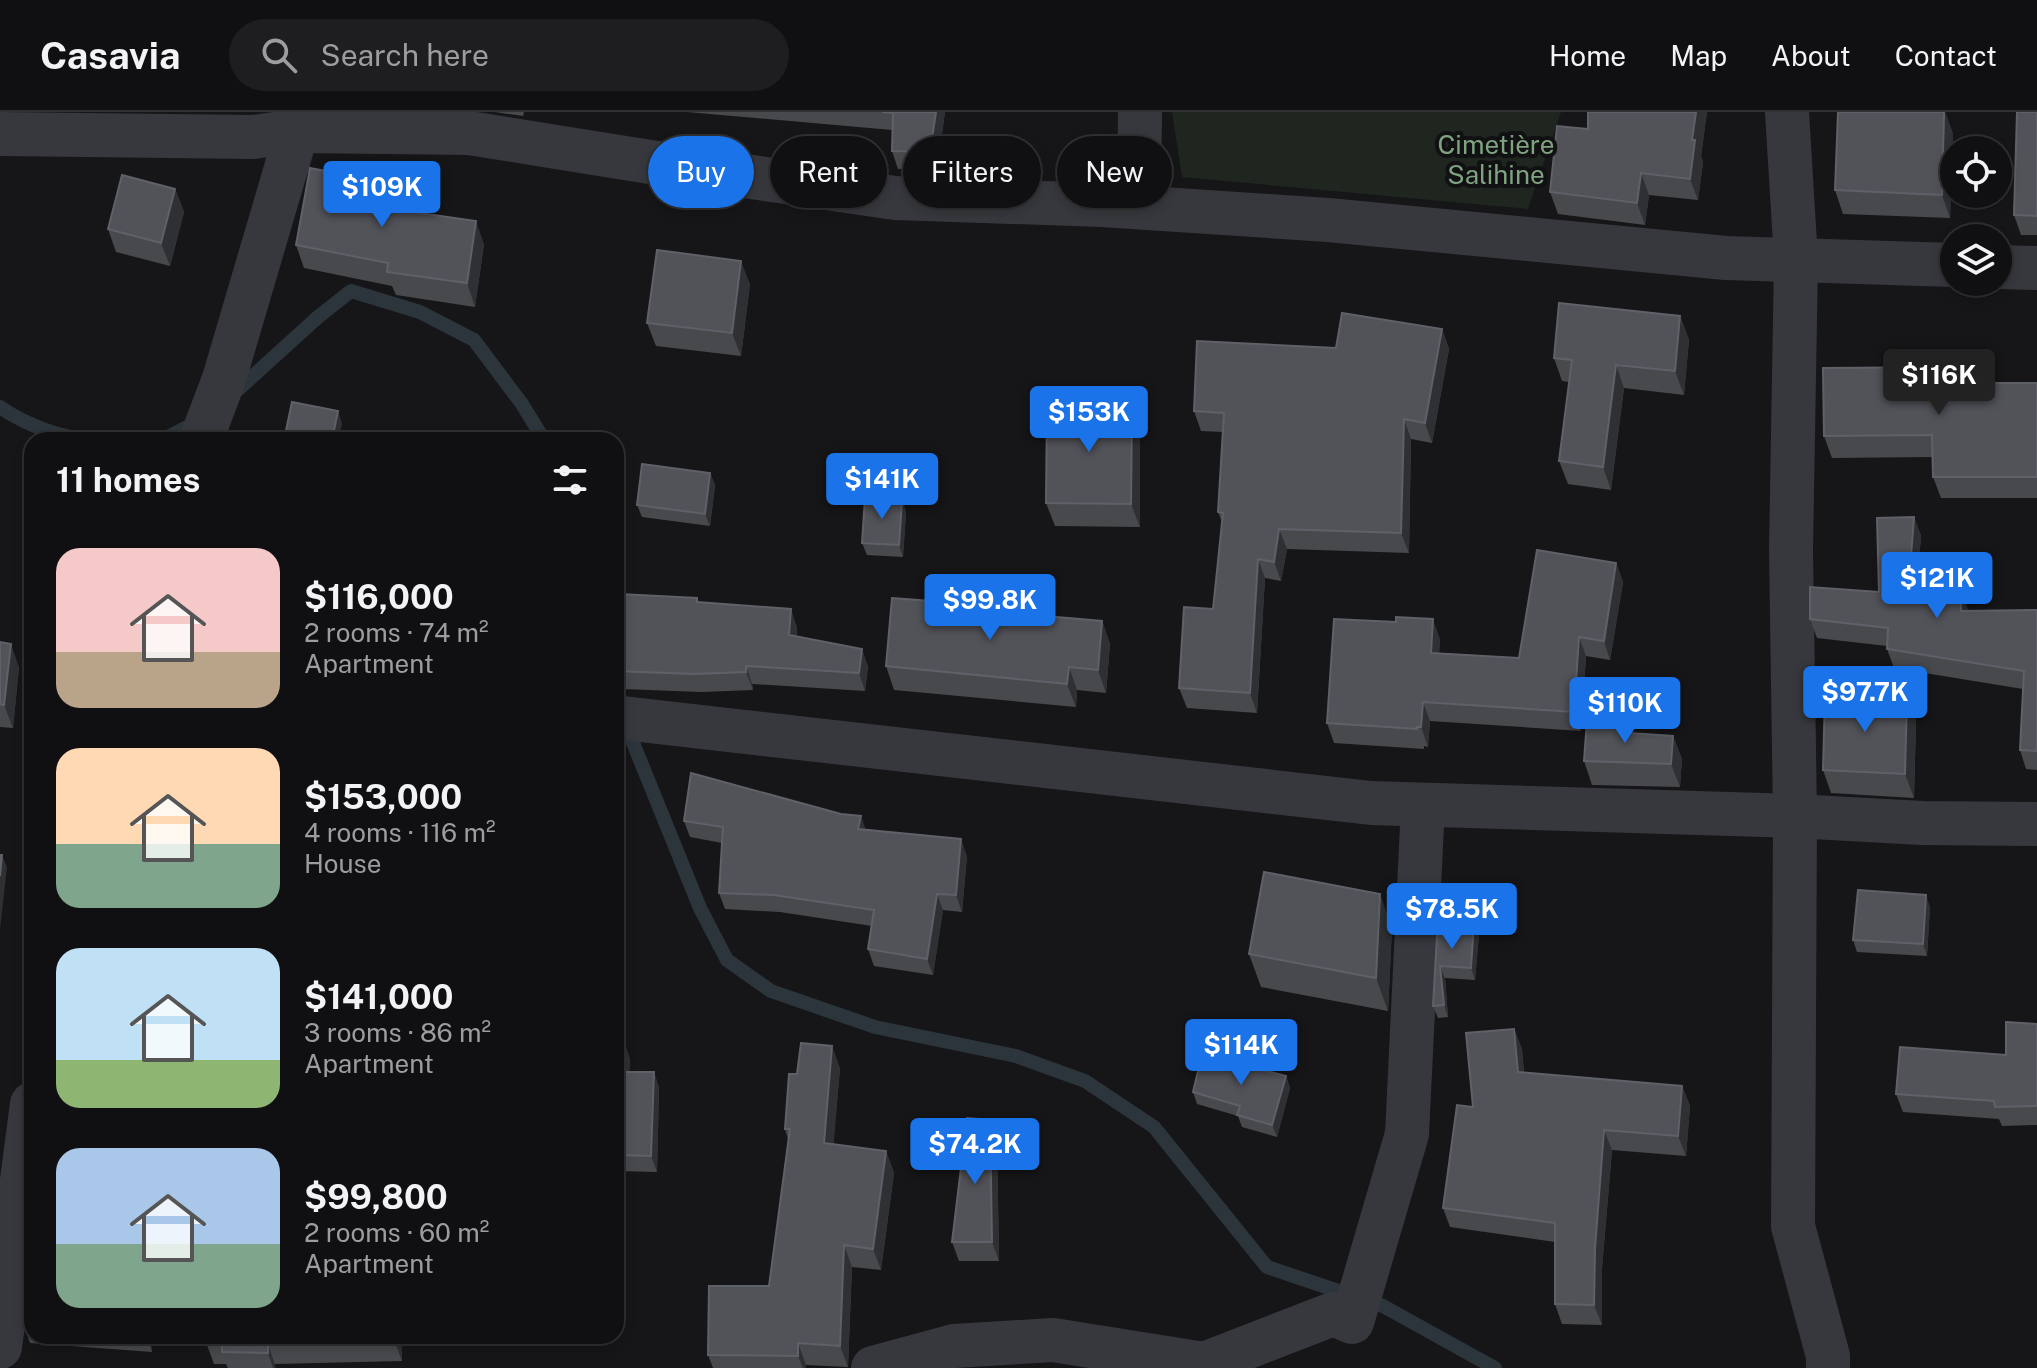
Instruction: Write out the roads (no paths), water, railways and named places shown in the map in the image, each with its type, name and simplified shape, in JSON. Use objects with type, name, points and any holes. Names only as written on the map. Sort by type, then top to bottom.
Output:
[{"type":"street","points":[[1140,112],[1140,136]]},
{"type":"street","points":[[1787,112],[1796,260],[1791,550],[1795,816],[1793,1226],[1828,1356],[1828,1368]]},
{"type":"street","points":[[0,134],[253,137],[299,121],[469,133],[895,198],[1057,204]]},
{"type":"street","points":[[204,432],[224,379],[299,121]]},
{"type":"street","points":[[1154,208],[1328,220],[1726,258],[1940,265]]},
{"type":"street","points":[[2012,267],[2037,268]]},
{"type":"street","points":[[624,718],[1371,803],[1922,823],[2037,824]]},
{"type":"street","points":[[873,1368],[1053,1340],[1204,1364],[1333,1314],[1352,1322],[1407,1134],[1423,805]]},
{"type":"street","points":[[0,1347],[24,1165]]},
{"type":"waterway","points":[[232,395],[351,291],[420,312],[474,340],[539,432]]},
{"type":"waterway","points":[[0,407],[51,432]]},
{"type":"waterway","points":[[178,432],[197,422]]},
{"type":"waterway","points":[[624,720],[700,908],[727,960],[771,991],[875,1027],[1016,1056],[1085,1081],[1154,1127],[1267,1267],[1383,1306],[1495,1368]]},
{"type":"park label","name":"Cimetière Salihine","points":[[1496,159]]}]
